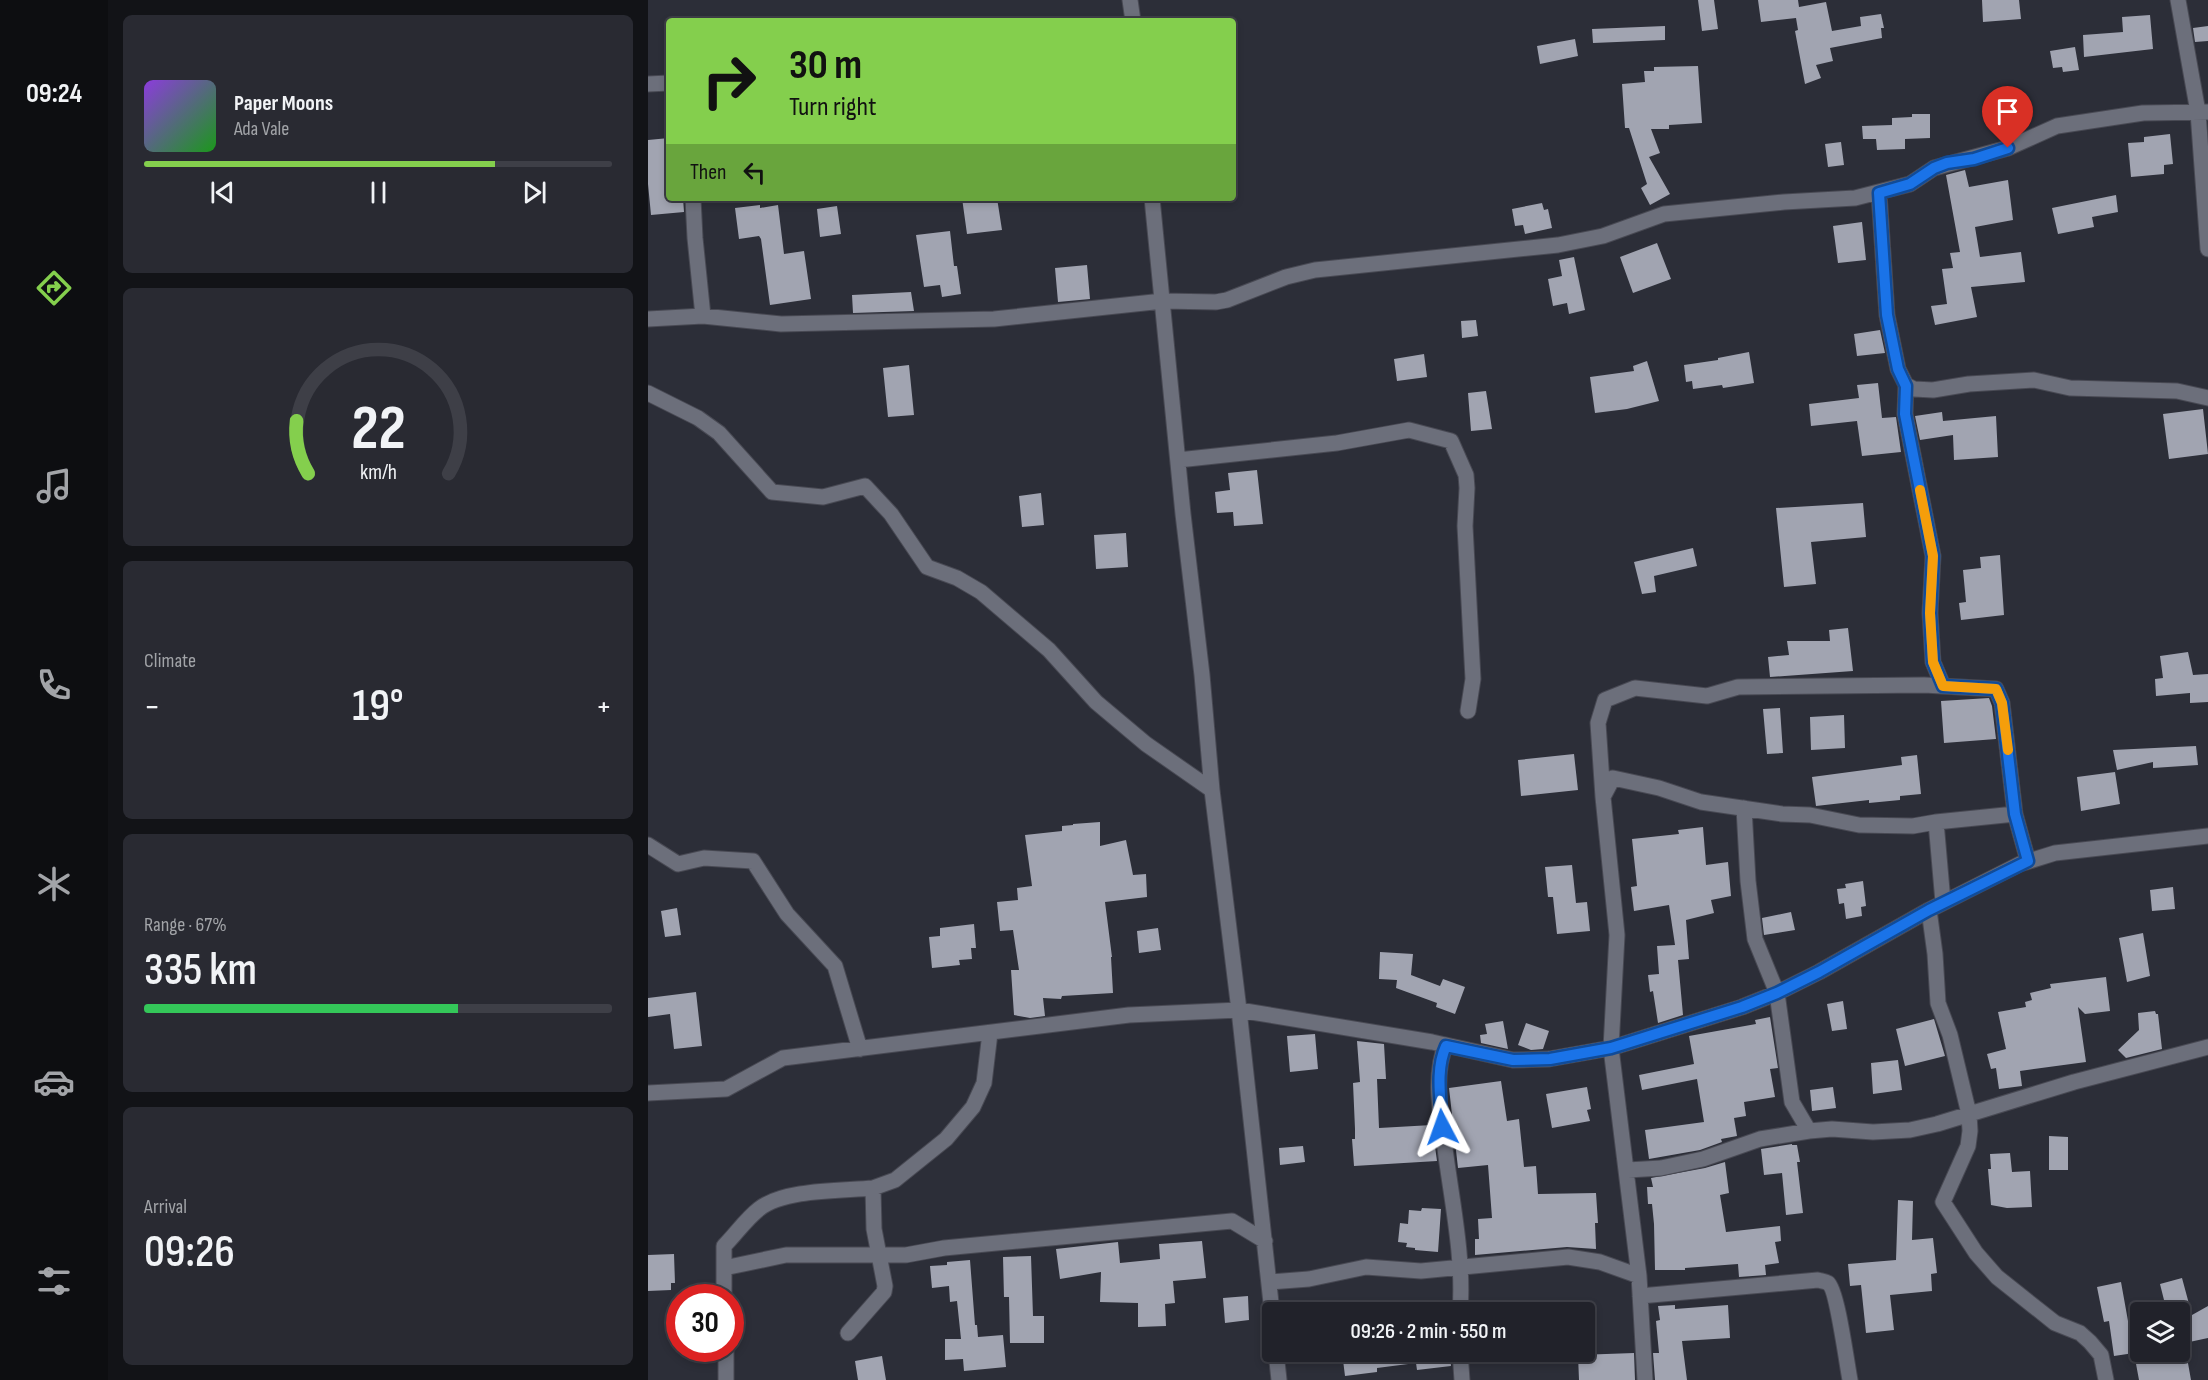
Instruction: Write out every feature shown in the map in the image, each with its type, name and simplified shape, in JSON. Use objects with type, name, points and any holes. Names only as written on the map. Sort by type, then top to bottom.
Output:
[{"type":"street","points":[[1130,0],[1132,18]]},
{"type":"street","points":[[2178,0],[2203,112],[2208,249]]},
{"type":"street","points":[[648,84],[666,83]]},
{"type":"street","points":[[648,319],[703,316],[781,324],[938,321],[994,319],[1163,301],[1227,300],[1286,277],[1315,270],[1558,245],[1603,236],[1664,214],[1784,202],[1855,198],[1910,184],[1934,168],[2008,148],[2057,126],[2143,113],[2203,112]]},
{"type":"street","points":[[1879,193],[1887,315],[1898,369],[1906,386],[1905,414],[1933,556],[1930,613],[1933,662],[1943,686]]},
{"type":"street","points":[[693,201],[703,316]]},
{"type":"street","points":[[1152,201],[1212,790],[1271,1302]]},
{"type":"street","points":[[1906,386],[1933,390],[1969,384],[2034,380],[2070,388],[2177,391],[2208,398]]},
{"type":"street","points":[[648,393],[698,418],[718,433],[772,492],[823,497],[865,486],[891,514],[927,567],[957,578],[981,592],[1049,650],[1096,702],[1146,744],[1212,790]]},
{"type":"street","points":[[1178,460],[1337,443],[1409,430],[1451,441],[1466,475],[1467,488],[1465,513],[1473,679],[1468,711]]},
{"type":"street","points":[[1645,1380],[1639,1276],[1628,1170],[1611,1048],[1617,935],[1598,723],[1605,700],[1635,688],[1707,696],[1738,687],[1943,686],[1996,689],[2002,703],[2015,814],[2028,861]]},
{"type":"street","points":[[1603,797],[1613,778],[1659,788],[1701,802],[1782,814],[1810,815],[1858,825],[1913,826],[2015,814]]},
{"type":"street","points":[[1744,808],[1748,881],[1755,939],[1777,993],[1792,1102],[1809,1131]]},
{"type":"street","points":[[1936,822],[1935,954],[1938,1003],[1950,1035],[1969,1114],[1970,1131],[1968,1146],[1943,1202],[1976,1253],[1997,1277],[2055,1323],[2080,1333],[2090,1342],[2101,1355],[2106,1380]]},
{"type":"street","points":[[648,1093],[726,1089],[783,1058],[1129,1015],[1239,1010],[1513,1060],[1533,1060],[1611,1048],[1742,1007],[1777,993],[1936,906],[2028,861],[2055,853],[2208,836]]},
{"type":"street","points":[[648,845],[678,864],[704,858],[753,861],[787,914],[834,966],[860,1049]]},
{"type":"street","points":[[724,1284],[724,1246],[760,1208],[800,1195],[873,1188],[895,1180],[946,1139],[973,1107],[984,1083],[990,1033]]},
{"type":"street","points":[[1446,1046],[1442,1054],[1439,1084],[1442,1127],[1460,1267],[1460,1302]]},
{"type":"street","points":[[1628,1170],[1682,1164],[1760,1139],[1809,1131],[1910,1130],[2074,1082],[2208,1047]]},
{"type":"street","points":[[848,1333],[884,1292],[885,1277],[874,1229],[873,1188]]},
{"type":"street","points":[[724,1268],[786,1255],[906,1255],[966,1246],[1232,1221],[1264,1241]]},
{"type":"street","points":[[1269,1281],[1309,1279],[1366,1267],[1408,1271],[1548,1258],[1581,1258],[1639,1276]]},
{"type":"street","points":[[1640,1296],[1818,1280],[1828,1283],[1836,1303],[1850,1380]]},
{"type":"street","points":[[726,1362],[726,1380]]},
{"type":"street","points":[[1277,1362],[1279,1380]]},
{"type":"street","points":[[1461,1362],[1462,1380]]},
{"type":"building","points":[[1698,0],[1714,0],[1718,29],[1702,31]]},
{"type":"building","points":[[1758,0],[1798,0],[1799,7],[1826,2],[1832,31],[1861,26],[1860,17],[1881,14],[1884,28],[1881,28],[1882,38],[1830,48],[1833,61],[1816,65],[1821,78],[1805,84],[1795,31],[1798,30],[1796,18],[1761,22]]},
{"type":"building","points":[[1982,0],[2019,0],[2021,19],[1983,22]]},
{"type":"building","points":[[2150,15],[2153,49],[2084,57],[2083,35],[2123,32],[2122,17]]},
{"type":"building","points":[[1665,26],[1665,40],[1593,43],[1592,29]]},
{"type":"building","points":[[2208,26],[2208,41],[2195,42],[2193,28]]},
{"type":"building","points":[[1575,39],[1578,56],[1540,64],[1537,46]]},
{"type":"building","points":[[2075,47],[2079,70],[2063,72],[2062,67],[2053,68],[2050,51]]},
{"type":"building","points":[[1698,66],[1702,123],[1669,125],[1669,129],[1651,129],[1660,153],[1649,157],[1670,194],[1650,205],[1641,188],[1647,184],[1629,128],[1625,128],[1622,84],[1645,82],[1644,71],[1654,71],[1654,67]]},
{"type":"building","points":[[2026,94],[2028,121],[2012,123],[2009,95]]},
{"type":"building","points":[[1912,114],[1930,114],[1930,138],[1905,139],[1905,149],[1877,150],[1876,139],[1863,139],[1862,126],[1892,125],[1892,118],[1912,117]]},
{"type":"building","points":[[2170,134],[2173,164],[2164,165],[2164,174],[2131,177],[2128,143],[2144,142],[2144,137]]},
{"type":"building","points":[[666,138],[666,201],[683,201],[684,212],[651,215],[648,140]]},
{"type":"building","points":[[1841,142],[1844,165],[1828,167],[1825,144]]},
{"type":"building","points":[[1965,170],[1969,187],[2008,180],[2013,220],[1975,227],[1980,257],[2021,252],[2025,282],[1971,287],[1977,317],[1935,325],[1931,306],[1947,304],[1942,269],[1953,268],[1950,253],[1960,252],[1946,175]]},
{"type":"building","points":[[2116,195],[2118,212],[2092,217],[2094,227],[2058,234],[2052,208]]},
{"type":"building","points":[[962,201],[997,201],[1002,230],[967,234]]},
{"type":"building","points":[[1542,203],[1544,210],[1548,209],[1552,228],[1525,234],[1523,225],[1515,226],[1512,209]]},
{"type":"building","points":[[760,205],[760,208],[778,205],[784,254],[804,251],[811,299],[770,305],[761,239],[759,236],[739,239],[735,208]]},
{"type":"building","points":[[837,206],[841,234],[820,237],[817,209]]},
{"type":"building","points":[[1862,222],[1866,260],[1838,263],[1833,226]]},
{"type":"building","points":[[950,231],[954,266],[957,266],[961,294],[942,297],[940,285],[924,287],[916,235]]},
{"type":"building","points":[[1657,243],[1671,279],[1633,293],[1620,257]]},
{"type":"building","points":[[1574,257],[1585,310],[1569,314],[1567,303],[1553,306],[1548,279],[1562,276],[1559,260]]},
{"type":"building","points":[[1087,265],[1090,299],[1058,302],[1055,268]]},
{"type":"building","points":[[911,292],[914,311],[853,313],[852,295]]},
{"type":"building","points":[[1476,320],[1478,336],[1462,338],[1461,321]]},
{"type":"building","points":[[1880,330],[1885,353],[1857,356],[1854,334]]},
{"type":"building","points":[[1749,352],[1754,383],[1723,388],[1722,385],[1693,389],[1692,381],[1686,382],[1684,365]]},
{"type":"building","points":[[1424,354],[1427,377],[1397,381],[1394,359]]},
{"type":"building","points":[[1647,361],[1659,401],[1627,409],[1595,413],[1590,377],[1634,371],[1633,366]]},
{"type":"building","points":[[909,365],[914,415],[888,417],[883,368]]},
{"type":"building","points":[[1878,383],[1882,418],[1896,417],[1901,452],[1862,456],[1857,421],[1811,426],[1809,404],[1859,398],[1857,385]]},
{"type":"building","points":[[1486,391],[1492,429],[1471,431],[1468,393]]},
{"type":"building","points":[[2203,409],[2208,454],[2169,459],[2163,414]]},
{"type":"building","points":[[1942,412],[1943,421],[1996,416],[1998,457],[1954,460],[1953,435],[1920,440],[1915,416]]},
{"type":"building","points":[[1257,470],[1263,524],[1234,526],[1233,512],[1217,513],[1215,492],[1230,490],[1228,473]]},
{"type":"building","points":[[1041,493],[1044,525],[1022,527],[1019,496]]},
{"type":"building","points":[[1863,503],[1866,537],[1811,542],[1816,584],[1784,587],[1776,508]]},
{"type":"building","points":[[1126,533],[1128,567],[1096,569],[1094,535]]},
{"type":"building","points":[[1693,548],[1697,566],[1654,576],[1656,592],[1642,594],[1634,562]]},
{"type":"building","points":[[2000,555],[2004,615],[1961,620],[1959,603],[1966,602],[1963,570],[1981,568],[1980,557]]},
{"type":"building","points":[[1848,628],[1853,671],[1770,677],[1768,657],[1789,655],[1787,641],[1830,641],[1829,630]]},
{"type":"building","points":[[2188,652],[2193,675],[2208,674],[2208,702],[2190,703],[2190,693],[2156,696],[2155,679],[2163,678],[2160,656]]},
{"type":"building","points":[[1989,698],[1996,739],[1944,743],[1941,701]]},
{"type":"building","points":[[1780,708],[1783,753],[1767,754],[1763,709]]},
{"type":"building","points":[[1844,715],[1845,748],[1811,750],[1810,717]]},
{"type":"building","points":[[2196,746],[2198,765],[2153,768],[2153,762],[2117,770],[2113,750]]},
{"type":"building","points":[[1574,754],[1578,790],[1521,796],[1518,760]]},
{"type":"building","points":[[1917,755],[1921,794],[1900,796],[1900,800],[1869,803],[1869,800],[1816,806],[1812,777],[1902,765],[1901,757]]},
{"type":"building","points":[[2115,772],[2120,804],[2081,811],[2077,777]]},
{"type":"building","points":[[1100,822],[1100,846],[1126,840],[1133,875],[1146,874],[1147,897],[1105,902],[1112,957],[1113,993],[1062,996],[1061,999],[1043,998],[1045,1016],[1030,1018],[1014,1015],[1011,970],[1019,970],[1013,930],[1000,931],[997,902],[1018,900],[1017,888],[1032,886],[1025,835],[1062,831],[1062,826],[1073,824]]},
{"type":"building","points":[[1703,827],[1706,865],[1728,862],[1731,896],[1711,900],[1714,913],[1686,920],[1689,959],[1678,960],[1683,1015],[1658,1023],[1648,975],[1659,974],[1657,946],[1675,945],[1669,905],[1634,911],[1631,887],[1637,886],[1632,839],[1679,834],[1678,830]]},
{"type":"building","points":[[1572,865],[1576,903],[1587,902],[1590,931],[1557,934],[1553,897],[1548,897],[1545,867]]},
{"type":"building","points":[[1863,881],[1866,906],[1861,907],[1862,916],[1846,919],[1844,903],[1839,904],[1837,889],[1846,888],[1845,884]]},
{"type":"building","points":[[2173,887],[2175,909],[2152,911],[2150,890]]},
{"type":"building","points":[[677,908],[681,935],[665,937],[661,911]]},
{"type":"building","points":[[1791,912],[1795,930],[1764,935],[1762,918]]},
{"type":"building","points":[[974,924],[976,948],[971,948],[972,959],[959,960],[960,965],[932,968],[929,937],[940,936],[940,928]]},
{"type":"building","points":[[1158,928],[1161,950],[1139,953],[1137,931]]},
{"type":"building","points":[[2143,933],[2150,976],[2127,982],[2119,938]]},
{"type":"building","points":[[1380,952],[1413,954],[1411,975],[1440,986],[1443,979],[1465,987],[1455,1014],[1436,1007],[1437,1003],[1396,988],[1397,980],[1379,979]]},
{"type":"building","points":[[2106,977],[2110,1011],[2085,1014],[2078,1007],[2086,1062],[2020,1071],[2022,1086],[1999,1089],[1996,1068],[1991,1069],[1987,1054],[2006,1049],[1998,1012],[2026,1007],[2025,1002],[2032,1000],[2030,993],[2051,988],[2050,984]]},
{"type":"building","points":[[696,992],[702,1046],[674,1049],[670,1014],[648,1017],[648,998]]},
{"type":"building","points":[[1843,1001],[1847,1029],[1832,1031],[1827,1004]]},
{"type":"building","points":[[2155,1011],[2158,1014],[2162,1049],[2126,1058],[2118,1050],[2139,1030],[2138,1013]]},
{"type":"building","points":[[1770,1017],[1778,1068],[1770,1069],[1775,1097],[1744,1102],[1746,1116],[1734,1118],[1737,1136],[1721,1139],[1722,1142],[1700,1150],[1649,1159],[1645,1130],[1704,1122],[1697,1079],[1642,1090],[1639,1075],[1694,1064],[1689,1036],[1756,1024],[1755,1020]]},
{"type":"building","points":[[1934,1019],[1945,1056],[1905,1066],[1896,1029]]},
{"type":"building","points":[[1503,1021],[1508,1049],[1481,1043],[1480,1035],[1487,1034],[1485,1024]]},
{"type":"building","points":[[1526,1023],[1549,1031],[1543,1049],[1531,1050],[1518,1045]]},
{"type":"building","points":[[1315,1034],[1318,1069],[1290,1072],[1287,1036]]},
{"type":"building","points":[[1357,1041],[1384,1044],[1386,1079],[1377,1079],[1379,1128],[1432,1125],[1437,1161],[1354,1166],[1353,1083],[1360,1082]]},
{"type":"building","points":[[1898,1060],[1902,1090],[1873,1094],[1871,1063]]},
{"type":"building","points":[[1501,1081],[1507,1121],[1519,1119],[1524,1167],[1536,1166],[1538,1194],[1596,1193],[1598,1223],[1595,1223],[1596,1249],[1567,1247],[1475,1255],[1475,1239],[1479,1239],[1478,1219],[1492,1218],[1488,1165],[1458,1168],[1449,1088]]},
{"type":"building","points":[[1587,1087],[1591,1109],[1587,1110],[1590,1121],[1552,1128],[1546,1094]]},
{"type":"building","points":[[1833,1087],[1836,1108],[1812,1111],[1810,1090]]},
{"type":"building","points":[[2049,1136],[2068,1137],[2068,1170],[2049,1170]]},
{"type":"building","points":[[1797,1145],[1800,1162],[1797,1162],[1803,1213],[1786,1215],[1782,1173],[1764,1175],[1761,1149]]},
{"type":"building","points":[[1303,1146],[1305,1162],[1280,1165],[1279,1148]]},
{"type":"building","points":[[2010,1153],[2012,1172],[2030,1171],[2032,1207],[2007,1208],[1991,1205],[1988,1169],[1991,1169],[1990,1154]]},
{"type":"building","points":[[1725,1162],[1729,1193],[1720,1195],[1726,1232],[1780,1226],[1781,1241],[1775,1242],[1779,1263],[1765,1265],[1766,1275],[1739,1277],[1738,1264],[1685,1268],[1685,1270],[1655,1270],[1654,1224],[1652,1204],[1648,1204],[1647,1187],[1653,1187],[1651,1178]]},
{"type":"building","points":[[1898,1200],[1913,1201],[1912,1240],[1933,1238],[1937,1273],[1931,1274],[1932,1291],[1890,1295],[1894,1330],[1866,1333],[1861,1285],[1850,1286],[1848,1264],[1896,1260]]},
{"type":"building","points":[[1422,1208],[1441,1209],[1438,1252],[1415,1250],[1415,1248],[1406,1247],[1407,1243],[1398,1242],[1400,1223],[1408,1224],[1409,1210],[1421,1211]]},
{"type":"building","points":[[1202,1241],[1206,1278],[1173,1281],[1175,1303],[1165,1304],[1166,1326],[1138,1327],[1138,1303],[1100,1302],[1101,1272],[1060,1279],[1056,1249],[1118,1242],[1120,1263],[1160,1259],[1159,1244]]},
{"type":"building","points":[[674,1254],[675,1283],[666,1284],[666,1290],[648,1291],[648,1255]]},
{"type":"building","points":[[1031,1256],[1033,1316],[1044,1316],[1044,1343],[1010,1343],[1009,1297],[1004,1297],[1003,1257]]},
{"type":"building","points":[[970,1260],[978,1337],[1003,1335],[1006,1367],[964,1371],[963,1359],[945,1360],[945,1339],[961,1339],[957,1301],[950,1302],[949,1286],[932,1288],[930,1266]]},
{"type":"building","points":[[2182,1278],[2188,1302],[2164,1302],[2160,1284]]},
{"type":"building","points":[[2121,1282],[2128,1321],[2130,1320],[2130,1354],[2114,1356],[2109,1321],[2104,1322],[2097,1287]]},
{"type":"building","points":[[1248,1296],[1249,1320],[1225,1323],[1223,1298]]},
{"type":"building","points":[[1675,1305],[1675,1309],[1728,1305],[1730,1338],[1682,1341],[1687,1380],[1655,1380],[1653,1353],[1659,1353],[1656,1321],[1660,1320],[1658,1306]]},
{"type":"building","points":[[2208,1306],[2208,1338],[2190,1342],[2190,1308],[2192,1315]]},
{"type":"building","points":[[1634,1353],[1635,1380],[1579,1380],[1578,1362],[1595,1362],[1595,1354]]},
{"type":"building","points":[[882,1356],[886,1380],[858,1380],[855,1361]]},
{"type":"building","points":[[1343,1362],[1451,1362],[1451,1366],[1417,1370],[1416,1363],[1377,1368],[1377,1372],[1345,1376]]},
{"type":"building","points":[[2136,1362],[2188,1362],[2191,1380],[2139,1380]]},
{"type":"slow traffic","points":[[1920,490],[1933,556],[1930,613],[1933,662],[1943,686],[1996,689],[2002,703],[2008,750]]},
{"type":"route","points":[[1442,1127],[1439,1084],[1442,1054],[1446,1046],[1513,1060],[1550,1059],[1611,1048],[1742,1007],[1819,972],[1929,910],[2028,861],[2015,814],[2002,703],[1996,689],[1943,686],[1933,662],[1930,613],[1933,556],[1905,414],[1906,386],[1898,369],[1887,315],[1879,193],[1910,184],[1934,168],[1947,163],[1974,159],[2008,148]]}]
